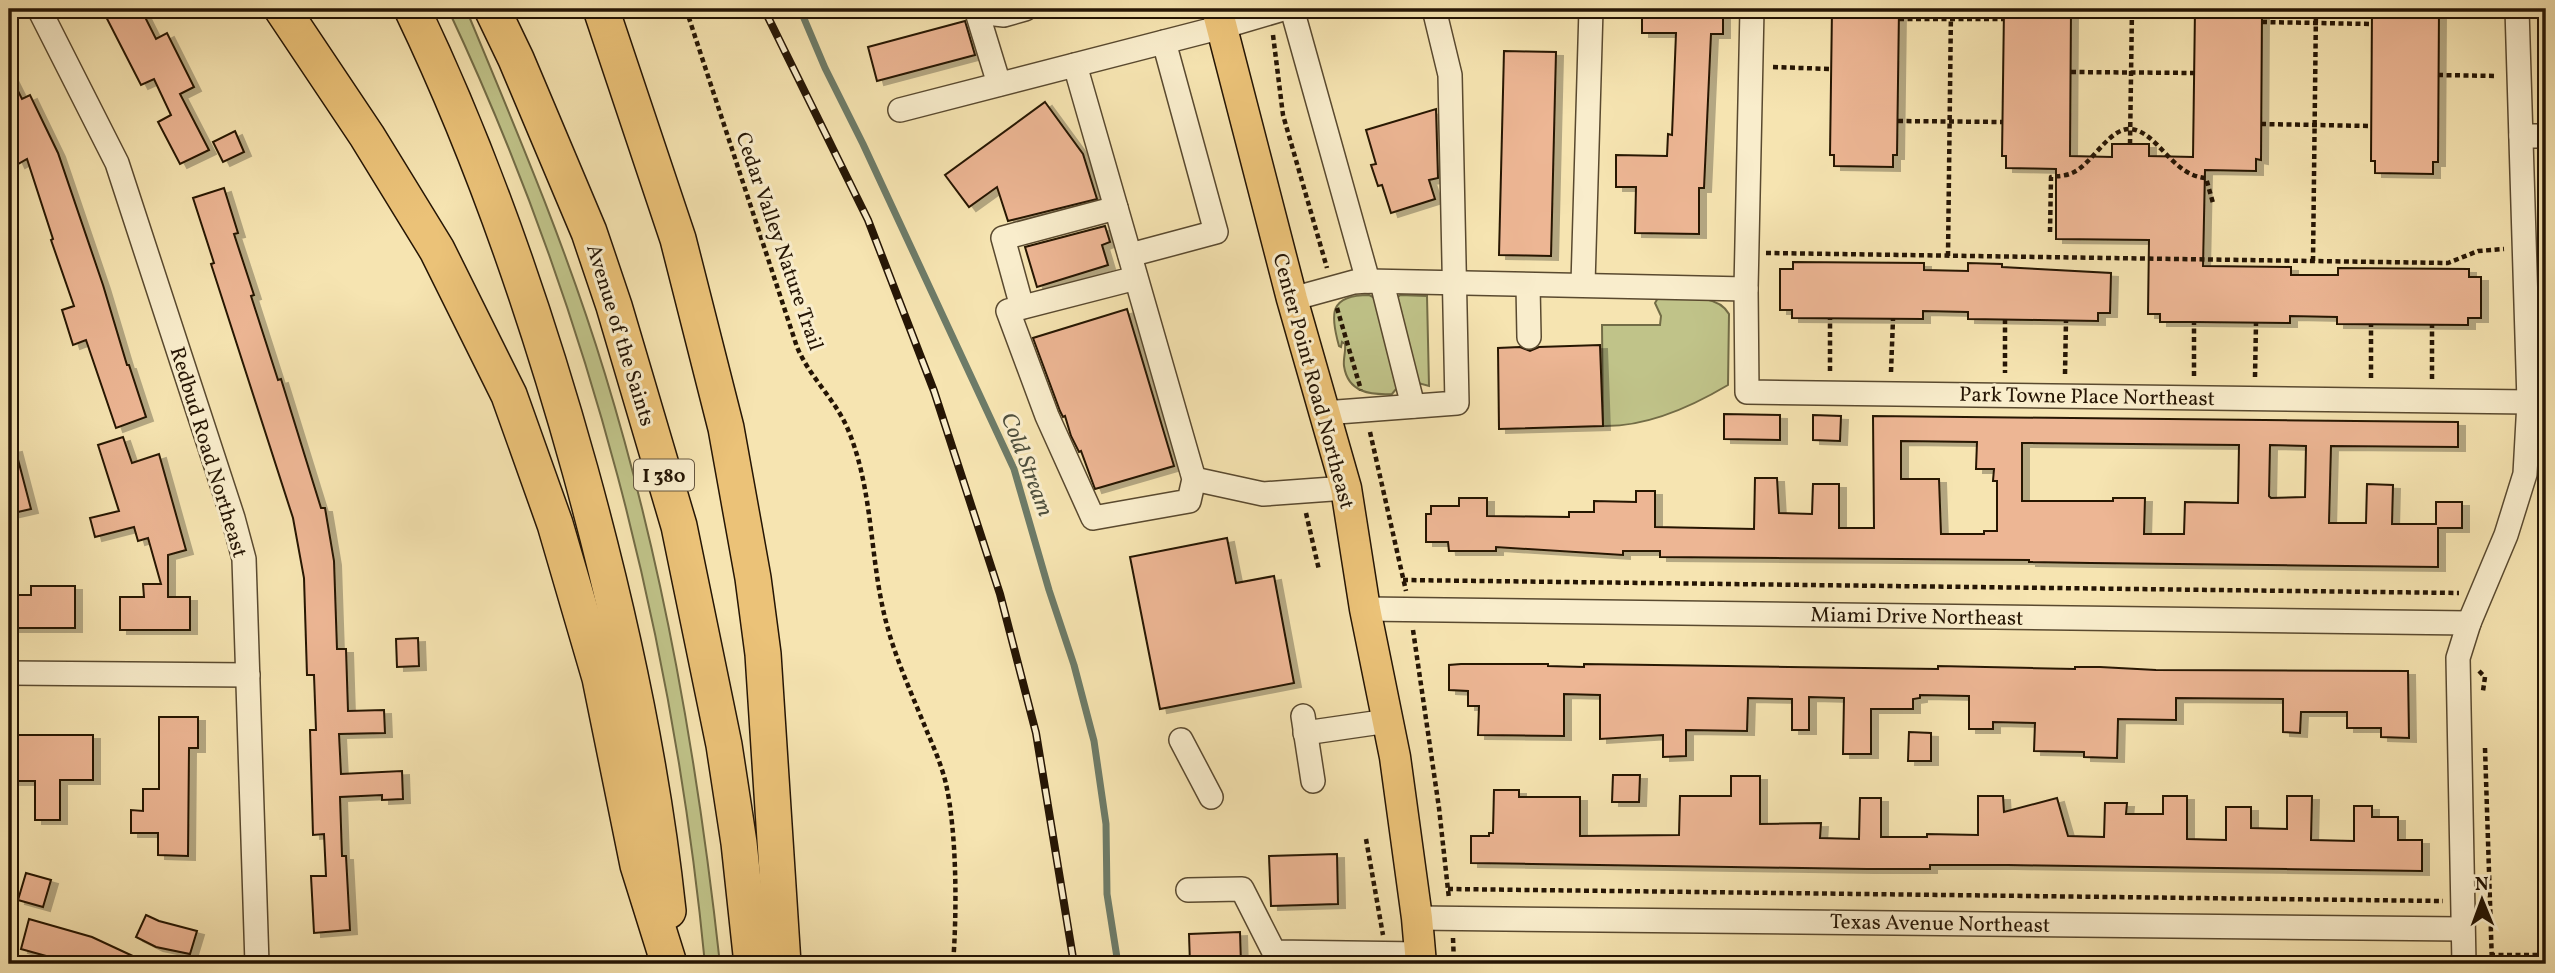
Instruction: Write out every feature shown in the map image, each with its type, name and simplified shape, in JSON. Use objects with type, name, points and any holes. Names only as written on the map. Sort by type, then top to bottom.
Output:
[{"type":"highway","points":[[282,9],[367,136],[437,250],[509,395],[555,524],[600,678],[638,865],[669,964]]},
{"type":"highway","points":[[412,9],[447,81],[509,241],[554,378],[601,547],[638,708],[663,859],[674,964]]},
{"type":"highway","name":"Avenue of the Saints","points":[[492,9],[589,232],[614,306],[679,526],[724,746],[739,843],[752,964]]},
{"type":"highway","points":[[601,9],[678,239],[726,428],[753,578],[763,654],[783,964]]},
{"type":"main road","name":"Center Point Road Northeast","points":[[1220,18],[1292,299],[1346,488],[1365,609],[1388,721],[1421,959]]},
{"type":"street","name":"Redbud Road Northeast","points":[[39,9],[117,163],[244,559],[257,964]]},
{"type":"street","points":[[976,9],[999,85]]},
{"type":"street","points":[[992,9],[995,14],[1004,15],[1025,9]]},
{"type":"street","points":[[1292,9],[1413,406]]},
{"type":"street","points":[[1324,412],[1457,403],[1450,75],[1434,9]]},
{"type":"street","points":[[1583,284],[1591,9]]},
{"type":"street","points":[[1292,299],[1354,282],[1746,289],[1752,9]]},
{"type":"street","points":[[2473,959],[2462,929],[2458,658],[2469,623],[2506,535],[2525,474],[2535,416],[2536,292],[2521,136],[2517,9]]},
{"type":"street","points":[[900,110],[1164,42],[1220,18],[1278,18]]},
{"type":"street","points":[[1130,255],[1216,232],[1164,42]]},
{"type":"street","points":[[1075,65],[1194,479],[1189,501],[1093,518],[1047,416],[1008,310],[1136,278]]},
{"type":"street","points":[[2521,136],[2546,136]]},
{"type":"street","points":[[1022,307],[1003,238],[1116,208]]},
{"type":"street","points":[[1528,285],[1529,337]]},
{"type":"street","name":"Park Towne Place Northeast","points":[[1746,289],[1747,392],[2431,401],[2535,416]]},
{"type":"street","points":[[1194,479],[1263,494],[1346,488]]},
{"type":"street","name":"Miami Drive Northeast","points":[[1365,609],[2469,623]]},
{"type":"street","points":[[9,673],[248,676]]},
{"type":"street","points":[[1313,782],[1304,724],[1388,721]]},
{"type":"street","points":[[1181,740],[1211,797]]},
{"type":"street","points":[[1188,890],[1242,889],[1273,952],[1386,953],[1421,959]]},
{"type":"street","name":"Texas Avenue Northeast","points":[[1417,918],[2462,929]]},
{"type":"path","name":"Cedar Valley Nature Trail","points":[[686,9],[797,347],[812,375],[849,430],[859,462],[883,610],[897,656],[946,783],[953,850],[953,964]]},
{"type":"path","points":[[1948,256],[1951,9]]},
{"type":"path","points":[[2130,144],[2132,9]]},
{"type":"path","points":[[2313,261],[2316,9]]},
{"type":"path","points":[[2543,9],[2543,20]]},
{"type":"path","points":[[1278,18],[1283,115],[1327,268]]},
{"type":"path","points":[[1899,19],[2004,19]]},
{"type":"path","points":[[2262,22],[2372,24]]},
{"type":"path","points":[[1751,67],[1831,69]]},
{"type":"path","points":[[2071,72],[2194,73]]},
{"type":"path","points":[[2438,75],[2501,76]]},
{"type":"path","points":[[1898,121],[2003,122]]},
{"type":"path","points":[[2261,124],[2371,126]]},
{"type":"path","points":[[2050,232],[2051,177],[2071,174],[2087,164],[2101,146],[2120,131],[2130,129],[2141,132],[2176,166],[2196,178],[2206,178],[2213,202]]},
{"type":"path","points":[[2041,199],[2051,199]]},
{"type":"path","points":[[1747,252],[2448,263],[2478,251],[2506,249],[2505,237]]},
{"type":"path","points":[[1337,307],[1361,391]]},
{"type":"path","points":[[1830,318],[1830,393]]},
{"type":"path","points":[[1891,394],[1893,319]]},
{"type":"path","points":[[2005,319],[2005,395]]},
{"type":"path","points":[[2065,396],[2066,320]]},
{"type":"path","points":[[2193,398],[2194,322]]},
{"type":"path","points":[[2255,398],[2256,323]]},
{"type":"path","points":[[2371,324],[2371,400]]},
{"type":"path","points":[[2431,401],[2432,325]]},
{"type":"path","points":[[1370,429],[1406,591]]},
{"type":"path","points":[[1300,491],[1319,570]]},
{"type":"path","points":[[1404,580],[2467,593]]},
{"type":"path","points":[[1412,626],[1437,795],[1449,900]]},
{"type":"path","points":[[2476,667],[2485,677],[2483,703]]},
{"type":"path","points":[[2484,745],[2492,964]]},
{"type":"path","points":[[1366,839],[1386,953]]},
{"type":"path","points":[[1448,889],[2447,901]]},
{"type":"path","points":[[1452,934],[1454,964]]},
{"type":"path","points":[[2473,959],[2492,955],[2546,955]]},
{"type":"green space","points":[[448,9],[466,9],[522,144],[590,327],[626,447],[662,593],[690,740],[720,964],[705,964],[691,841],[671,718],[647,596],[617,475],[583,356],[543,238],[498,123]]},
{"type":"green space","points":[[1369,295],[1375,298],[1397,388],[1392,394],[1369,393],[1350,382],[1344,366],[1345,344],[1342,342],[1341,347],[1339,346],[1336,335],[1334,316],[1340,303],[1346,298]]},
{"type":"green space","points":[[1400,295],[1427,296],[1429,386],[1418,383],[1396,299]]},
{"type":"green space","points":[[1658,298],[1698,298],[1716,302],[1729,314],[1728,385],[1668,414],[1635,423],[1603,426],[1602,325],[1660,325],[1661,316],[1655,303]]},
{"type":"building","points":[[102,9],[141,9],[156,39],[167,33],[194,87],[180,94],[209,150],[180,164],[158,122],[171,115],[154,79],[141,85]]},
{"type":"building","points":[[1642,9],[1723,9],[1723,34],[1711,34],[1704,188],[1699,188],[1699,234],[1635,233],[1636,187],[1616,187],[1616,155],[1667,156],[1668,134],[1672,135],[1676,33],[1642,33]]},
{"type":"building","points":[[1832,9],[1899,9],[1897,155],[1893,155],[1893,167],[1834,166],[1834,155],[1830,155]]},
{"type":"building","points":[[2004,9],[2071,9],[2070,156],[2112,157],[2112,144],[2149,144],[2149,156],[2193,157],[2195,9],[2262,9],[2261,160],[2256,159],[2256,171],[2205,170],[2203,266],[2291,267],[2291,275],[2338,275],[2338,268],[2469,269],[2469,277],[2481,277],[2481,318],[2468,318],[2468,325],[2337,324],[2337,317],[2290,316],[2290,323],[2160,322],[2160,314],[2148,314],[2149,240],[2056,239],[2056,169],[2006,168],[2006,156],[2002,156]]},
{"type":"building","points":[[2372,9],[2439,9],[2438,162],[2433,162],[2433,174],[2375,173],[2375,161],[2371,161]]},
{"type":"building","points":[[965,21],[975,55],[877,81],[868,47]]},
{"type":"building","points":[[1504,51],[1556,52],[1551,256],[1499,255]]},
{"type":"building","points":[[9,73],[22,99],[30,95],[58,153],[146,417],[116,428],[86,340],[73,345],[62,310],[74,306],[27,159],[18,164],[9,144]]},
{"type":"building","points":[[1045,102],[1083,154],[1097,199],[1008,221],[997,187],[969,207],[945,175]]},
{"type":"building","points":[[1436,109],[1438,178],[1429,180],[1435,199],[1391,213],[1382,185],[1378,186],[1371,165],[1376,164],[1366,130]]},
{"type":"building","points":[[235,131],[244,152],[223,162],[213,142]]},
{"type":"building","points":[[224,188],[238,233],[234,234],[254,295],[251,296],[278,380],[281,379],[321,508],[325,508],[334,561],[337,649],[346,649],[348,711],[384,710],[385,733],[339,734],[341,774],[402,771],[403,799],[382,800],[382,795],[340,797],[342,856],[346,856],[350,930],[314,933],[311,876],[326,876],[324,834],[313,835],[310,730],[316,730],[314,675],[307,675],[304,578],[293,518],[211,264],[214,263],[193,198]]},
{"type":"building","points":[[1105,226],[1110,242],[1102,245],[1108,265],[1037,287],[1025,247]]},
{"type":"building","points":[[1793,262],[1924,263],[1924,270],[1968,271],[1968,263],[2002,264],[2002,267],[2111,273],[2110,313],[2098,313],[2098,321],[1968,319],[1968,312],[1923,311],[1923,319],[1792,318],[1792,310],[1780,310],[1780,269],[1793,269]]},
{"type":"building","points":[[1127,309],[1174,466],[1095,489],[1081,451],[1079,452],[1065,416],[1063,417],[1060,411],[1033,338]]},
{"type":"building","points":[[1600,345],[1603,426],[1499,429],[1498,348],[1520,347],[1530,351],[1539,347]]},
{"type":"building","points":[[1724,414],[1780,415],[1780,440],[1724,439]]},
{"type":"building","points":[[1813,415],[1841,416],[1840,441],[1813,440]]},
{"type":"building","points":[[1873,416],[2458,422],[2458,447],[2331,446],[2329,523],[2366,523],[2367,484],[2393,485],[2392,524],[2436,524],[2436,502],[2462,502],[2462,528],[2438,528],[2438,567],[1660,557],[1660,551],[1623,551],[1623,555],[1496,547],[1496,551],[1449,551],[1448,542],[1426,542],[1426,514],[1431,514],[1431,506],[1459,506],[1459,498],[1487,498],[1487,516],[1569,517],[1569,512],[1594,512],[1594,501],[1636,502],[1636,491],[1655,491],[1655,527],[1754,529],[1755,478],[1777,478],[1779,513],[1812,514],[1813,484],[1839,484],[1839,528],[1874,528]],"holes":[[[1901,441],[1977,442],[1976,469],[1994,469],[1993,481],[1997,481],[1997,531],[1984,531],[1984,534],[1941,534],[1939,479],[1901,479]],[[2022,443],[2239,445],[2238,503],[2185,502],[2184,534],[2144,534],[2145,498],[2113,498],[2113,501],[2022,501]],[[2270,445],[2306,446],[2305,497],[2269,496]]]},
{"type":"building","points":[[123,437],[132,463],[159,454],[186,550],[168,555],[168,597],[190,597],[190,630],[120,630],[120,597],[144,597],[143,584],[161,584],[148,538],[138,541],[134,527],[95,537],[90,518],[119,511],[98,445]]},
{"type":"building","points":[[15,448],[31,509],[9,514],[9,449]]},
{"type":"building","points":[[1227,538],[1236,583],[1274,576],[1294,683],[1160,709],[1130,557]]},
{"type":"building","points":[[31,586],[75,586],[75,628],[9,628],[9,595],[31,595]]},
{"type":"building","points":[[418,638],[419,666],[397,667],[396,639]]},
{"type":"building","points":[[1449,665],[2408,671],[2409,738],[2381,737],[2381,728],[2347,728],[2347,712],[2301,712],[2300,733],[2283,732],[2283,699],[2176,698],[2176,720],[2118,719],[2117,758],[2084,757],[2084,752],[2034,751],[2035,723],[1993,722],[1993,729],[1969,729],[1969,696],[1920,695],[1920,698],[1913,699],[1913,709],[1871,709],[1871,754],[1843,754],[1844,698],[1809,697],[1809,730],[1792,730],[1792,699],[1748,698],[1747,731],[1686,730],[1686,756],[1663,757],[1663,735],[1600,739],[1600,695],[1564,694],[1564,736],[1478,735],[1479,706],[1468,706],[1468,691],[1449,690]]},
{"type":"building","points":[[159,717],[198,717],[198,748],[189,748],[188,856],[158,855],[158,833],[131,833],[131,810],[143,811],[143,789],[159,789]]},
{"type":"building","points":[[1909,732],[1931,733],[1931,761],[1908,761]]},
{"type":"building","points":[[9,735],[93,735],[93,780],[60,780],[60,820],[35,820],[35,781],[9,781]]},
{"type":"building","points":[[1613,775],[1640,775],[1639,802],[1612,802]]},
{"type":"building","points":[[1731,776],[1760,776],[1760,824],[1821,823],[1820,838],[1859,839],[1860,798],[1881,798],[1881,837],[1978,835],[1978,796],[2003,796],[2004,812],[2057,798],[2068,836],[2104,837],[2105,803],[2127,803],[2126,814],[2163,814],[2163,796],[2187,796],[2187,839],[2226,840],[2226,807],[2251,807],[2251,828],[2287,829],[2287,796],[2312,796],[2311,840],[2354,841],[2354,806],[2372,806],[2372,817],[2398,817],[2398,840],[2422,840],[2422,871],[2008,865],[1930,865],[1930,869],[1867,869],[1471,863],[1471,836],[1489,836],[1489,833],[1493,833],[1494,790],[1519,790],[1519,797],[1580,797],[1580,836],[1679,835],[1680,796],[1731,796]]},
{"type":"building","points":[[1337,854],[1338,904],[1271,906],[1269,856]]},
{"type":"building","points":[[26,873],[51,880],[43,907],[18,900]]},
{"type":"building","points":[[146,915],[197,931],[190,954],[156,947],[136,937]]},
{"type":"building","points":[[29,919],[92,937],[150,964],[75,964],[21,949]]},
{"type":"building","points":[[1240,932],[1241,964],[1190,964],[1189,934]]},
{"type":"waterway","name":"Cold Stream","points":[[800,9],[825,68],[1014,469],[1074,665],[1094,741],[1106,824],[1107,894],[1118,964]]},
{"type":"railway","points":[[764,9],[868,220],[934,391],[1000,594],[1036,733],[1074,964]]}]
